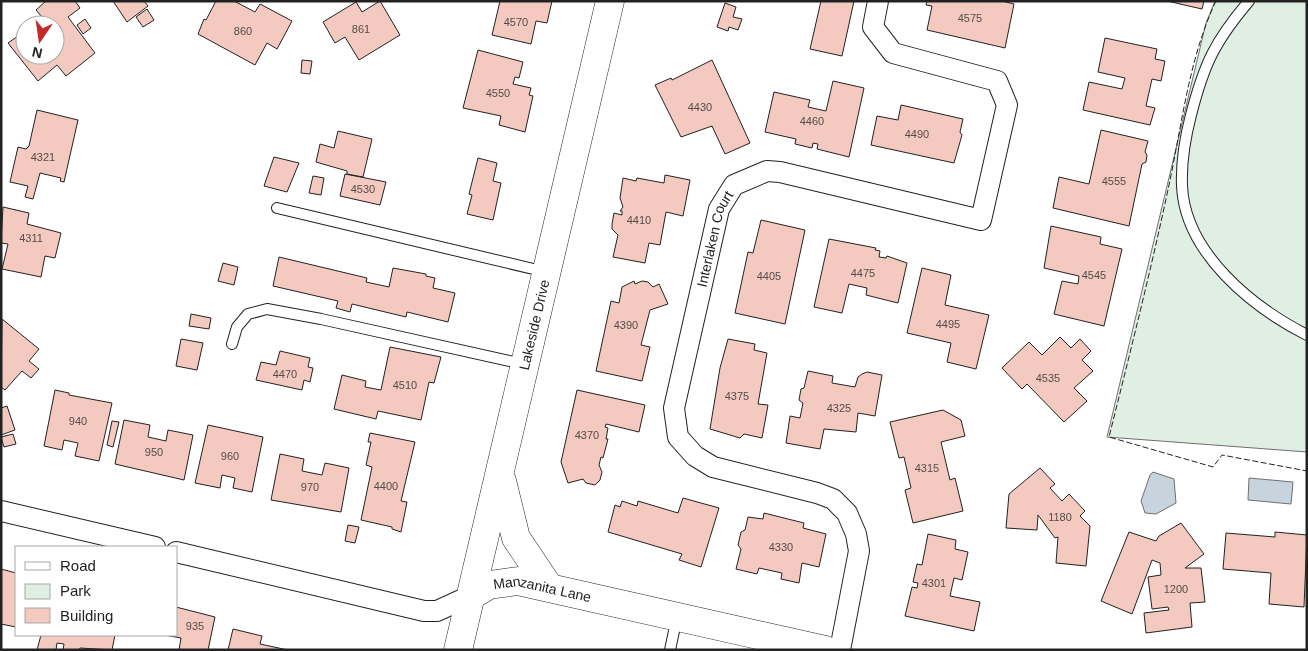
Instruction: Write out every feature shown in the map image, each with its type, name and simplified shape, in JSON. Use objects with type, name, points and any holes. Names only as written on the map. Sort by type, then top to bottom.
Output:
[{"type":"main road","name":"Lakeside Drive","points":[[458,650],[501,475],[610,1]]},
{"type":"main road","points":[[501,475],[520,548],[550,587]]},
{"type":"main road","name":"Manzanita Lane","points":[[472,595],[489,585],[507,581],[518,581],[825,650]]},
{"type":"street","name":"Interlaken Court","points":[[840,650],[859,551],[856,534],[847,513],[833,499],[817,493],[713,467],[695,456],[678,437],[674,408],[719,209],[734,185],[767,171],[780,172],[980,220],[1007,105],[997,81],[892,54],[873,27],[878,1]]},
{"type":"street","points":[[1,511],[151,546]]},
{"type":"street","name":"Manzanita Lane","points":[[178,552],[424,611],[437,611],[472,595]]},
{"type":"lane","points":[[1249,1],[1223,32],[1209,58],[1198,86],[1186,138],[1182,188],[1198,240],[1215,265],[1243,292],[1307,335]]},
{"type":"lane","points":[[277,208],[548,273]]},
{"type":"lane","points":[[232,344],[238,327],[248,314],[267,310],[321,319],[526,365]]},
{"type":"lane","points":[[670,650],[677,616]]},
{"type":"green space","points":[[1215,1],[1307,1],[1307,452],[1107,437],[1206,23]]},
{"type":"shaded area","points":[[1153,472],[1174,479],[1176,503],[1156,514],[1145,513],[1141,501],[1150,475]]},
{"type":"shaded area","points":[[1249,478],[1293,482],[1291,504],[1248,500]]},
{"type":"building","points":[[46,1],[75,1],[80,8],[68,17],[95,53],[66,76],[57,65],[65,65],[65,15],[40,15],[36,10]]},
{"type":"building","points":[[113,1],[144,1],[148,6],[127,22]]},
{"type":"building","points":[[216,1],[234,1],[255,12],[260,4],[292,21],[277,49],[267,43],[255,65],[198,34],[204,19],[206,20]]},
{"type":"building","points":[[380,1],[400,35],[359,60],[345,37],[335,43],[323,22],[356,2],[362,12]]},
{"type":"building","points":[[500,1],[552,1],[547,23],[536,21],[531,44],[492,35]]},
{"type":"building","points":[[821,1],[854,1],[842,56],[810,49]]},
{"type":"building","points":[[927,1],[1002,1],[1014,4],[1005,48],[927,30],[932,6],[926,5]]},
{"type":"building","points":[[1167,1],[1204,1],[1202,9]]},
{"type":"building","points":[[725,3],[736,7],[733,17],[742,19],[738,30],[729,27],[728,31],[717,27]]},
{"type":"building","points":[[147,9],[154,20],[143,27],[136,17]]},
{"type":"building","points":[[85,19],[91,28],[83,34],[77,25]]},
{"type":"building","points":[[15,38],[15,52],[8,43]]},
{"type":"building","points":[[1105,38],[1157,49],[1155,59],[1165,61],[1161,81],[1152,79],[1146,106],[1155,108],[1150,125],[1083,110],[1089,82],[1122,89],[1125,78],[1098,72]]},
{"type":"building","points":[[478,50],[523,62],[519,78],[515,77],[513,84],[531,88],[529,95],[533,96],[525,132],[499,125],[501,116],[463,108]]},
{"type":"building","points":[[302,60],[312,61],[310,74],[301,73]]},
{"type":"building","points":[[712,60],[750,143],[725,154],[712,126],[681,137],[655,85],[671,78],[672,80]]},
{"type":"building","points":[[25,65],[57,65],[38,81]]},
{"type":"building","points":[[833,81],[864,88],[849,157],[817,149],[818,144],[813,143],[812,148],[795,144],[796,139],[765,132],[774,92],[810,100],[808,107],[826,111]]},
{"type":"building","points":[[901,105],[963,119],[960,132],[962,135],[954,163],[871,145],[877,116],[898,120]]},
{"type":"building","points":[[37,110],[78,120],[64,182],[60,181],[61,178],[40,173],[33,199],[25,197],[28,186],[10,182],[18,147],[26,149],[29,146]]},
{"type":"building","points":[[1101,130],[1148,141],[1145,152],[1147,155],[1146,162],[1142,164],[1129,226],[1053,208],[1059,177],[1089,184]]},
{"type":"building","points":[[338,131],[372,139],[363,177],[347,174],[347,171],[316,162],[320,144],[334,148]]},
{"type":"building","points":[[274,157],[299,163],[287,192],[264,186]]},
{"type":"building","points":[[478,158],[497,163],[493,181],[501,183],[493,220],[467,214],[472,195],[469,194]]},
{"type":"building","points":[[345,174],[386,182],[380,205],[340,196]]},
{"type":"building","points":[[665,175],[690,180],[683,216],[666,212],[660,245],[649,243],[645,263],[613,257],[618,235],[612,229],[612,224],[614,213],[622,215],[622,211],[620,211],[623,207],[620,198],[623,178],[636,181],[637,178],[664,183]]},
{"type":"building","points":[[313,176],[324,178],[321,195],[309,193]]},
{"type":"building","points":[[3,207],[29,213],[27,224],[61,233],[55,258],[45,256],[41,277],[2,269],[8,244],[1,243]]},
{"type":"building","points":[[761,220],[805,230],[785,324],[735,313],[748,252],[753,253]]},
{"type":"building","points":[[1051,226],[1101,237],[1100,244],[1122,249],[1104,326],[1054,314],[1062,281],[1078,284],[1079,276],[1044,268]]},
{"type":"building","points":[[829,239],[876,248],[875,250],[880,251],[879,257],[886,258],[887,256],[907,263],[898,303],[866,295],[867,288],[849,284],[842,313],[814,307]]},
{"type":"building","points":[[279,257],[367,278],[366,282],[389,287],[393,268],[426,274],[426,276],[435,278],[433,288],[455,293],[448,322],[407,312],[406,317],[352,304],[350,312],[336,308],[338,301],[273,286]]},
{"type":"building","points":[[223,263],[238,267],[234,285],[218,281]]},
{"type":"building","points":[[922,268],[951,275],[945,305],[989,315],[976,369],[947,362],[951,343],[907,333]]},
{"type":"building","points":[[634,281],[635,284],[642,281],[648,282],[653,287],[659,284],[668,304],[650,310],[641,345],[650,347],[642,381],[596,371],[611,301],[619,303],[622,287]]},
{"type":"building","points":[[191,314],[211,318],[209,329],[189,326]]},
{"type":"building","points":[[2,319],[39,349],[29,361],[39,369],[31,378],[22,371],[5,390],[1,387]]},
{"type":"building","points":[[1060,337],[1071,348],[1080,339],[1091,351],[1082,360],[1093,371],[1074,388],[1087,401],[1064,422],[1027,384],[1022,389],[1002,368],[1029,342],[1042,355]]},
{"type":"building","points":[[181,339],[203,343],[197,370],[176,366]]},
{"type":"building","points":[[728,339],[755,344],[754,350],[767,353],[758,404],[768,405],[762,438],[744,434],[740,438],[710,429],[720,368]]},
{"type":"building","points":[[390,347],[441,357],[434,383],[429,382],[421,420],[378,411],[376,419],[334,409],[342,375],[366,381],[365,387],[381,390]]},
{"type":"building","points":[[280,351],[310,358],[308,367],[313,368],[310,382],[304,380],[302,390],[256,380],[261,362],[276,365]]},
{"type":"building","points":[[808,371],[833,376],[832,383],[855,387],[858,377],[862,374],[867,372],[882,375],[875,416],[858,413],[856,432],[824,429],[820,449],[786,443],[790,416],[800,418],[803,403],[799,400]]},
{"type":"building","points":[[55,390],[69,393],[69,395],[112,403],[99,461],[75,456],[78,443],[64,440],[62,450],[44,446]]},
{"type":"building","points":[[577,390],[645,405],[639,432],[606,424],[605,427],[608,428],[606,439],[608,439],[599,465],[602,472],[600,480],[595,485],[586,483],[583,479],[568,483],[561,462]]},
{"type":"building","points":[[7,406],[15,430],[1,435],[1,408]]},
{"type":"building","points":[[943,410],[961,420],[965,436],[941,442],[950,480],[955,478],[963,511],[913,523],[905,490],[911,488],[904,457],[899,458],[890,422]]},
{"type":"building","points":[[124,420],[150,425],[148,437],[166,441],[168,430],[193,435],[184,480],[115,464]]},
{"type":"building","points":[[112,421],[119,422],[113,447],[107,445]]},
{"type":"building","points":[[208,425],[263,437],[252,492],[233,488],[235,478],[222,475],[220,488],[195,483]]},
{"type":"building","points":[[370,433],[415,442],[401,501],[407,502],[401,532],[392,529],[392,527],[361,520],[372,467],[366,465],[371,442],[368,442]]},
{"type":"building","points":[[13,434],[16,444],[4,447],[1,437]]},
{"type":"building","points":[[280,454],[304,459],[302,471],[322,475],[325,463],[349,468],[341,512],[271,500]]},
{"type":"building","points":[[1040,468],[1055,484],[1050,488],[1062,501],[1069,494],[1085,511],[1080,516],[1090,526],[1086,566],[1056,563],[1058,537],[1055,538],[1038,515],[1037,530],[1006,528],[1009,494]]},
{"type":"building","points":[[683,498],[719,508],[701,567],[679,560],[682,554],[608,532],[615,505],[620,507],[622,501],[637,506],[638,501],[678,513]]},
{"type":"building","points":[[764,513],[804,523],[803,528],[826,534],[819,567],[802,563],[799,583],[781,579],[782,573],[759,568],[757,574],[736,569],[741,549],[738,545],[741,532],[745,530],[748,517],[763,519]]},
{"type":"building","points":[[1181,523],[1204,554],[1185,568],[1201,568],[1205,602],[1190,603],[1192,627],[1146,633],[1144,613],[1169,610],[1168,607],[1152,609],[1148,577],[1161,575],[1160,563],[1152,560],[1132,614],[1101,601],[1129,532],[1156,541],[1159,536]]},
{"type":"building","points":[[348,525],[359,527],[355,543],[345,541]]},
{"type":"building","points":[[1275,532],[1307,535],[1304,607],[1269,604],[1271,573],[1223,569],[1226,533],[1275,537]]},
{"type":"building","points":[[928,534],[956,540],[955,549],[968,552],[962,580],[954,578],[950,596],[980,602],[974,631],[905,616],[912,587],[917,588],[918,583],[913,582],[917,564],[922,565]]},
{"type":"building","points":[[1,569],[15,573],[15,627],[1,624]]},
{"type":"building","points":[[178,608],[215,617],[208,650],[179,650],[181,638],[170,636],[178,636]]},
{"type":"building","points":[[233,629],[262,636],[260,644],[288,650],[228,650]]},
{"type":"building","points":[[41,636],[115,636],[112,650],[80,648],[79,650],[63,650],[64,644],[57,643],[56,650],[37,650]]},
{"type":"fence","points":[[1216,1],[1199,45],[1193,68],[1155,248],[1109,437],[1213,467],[1222,455],[1307,471]]}]
